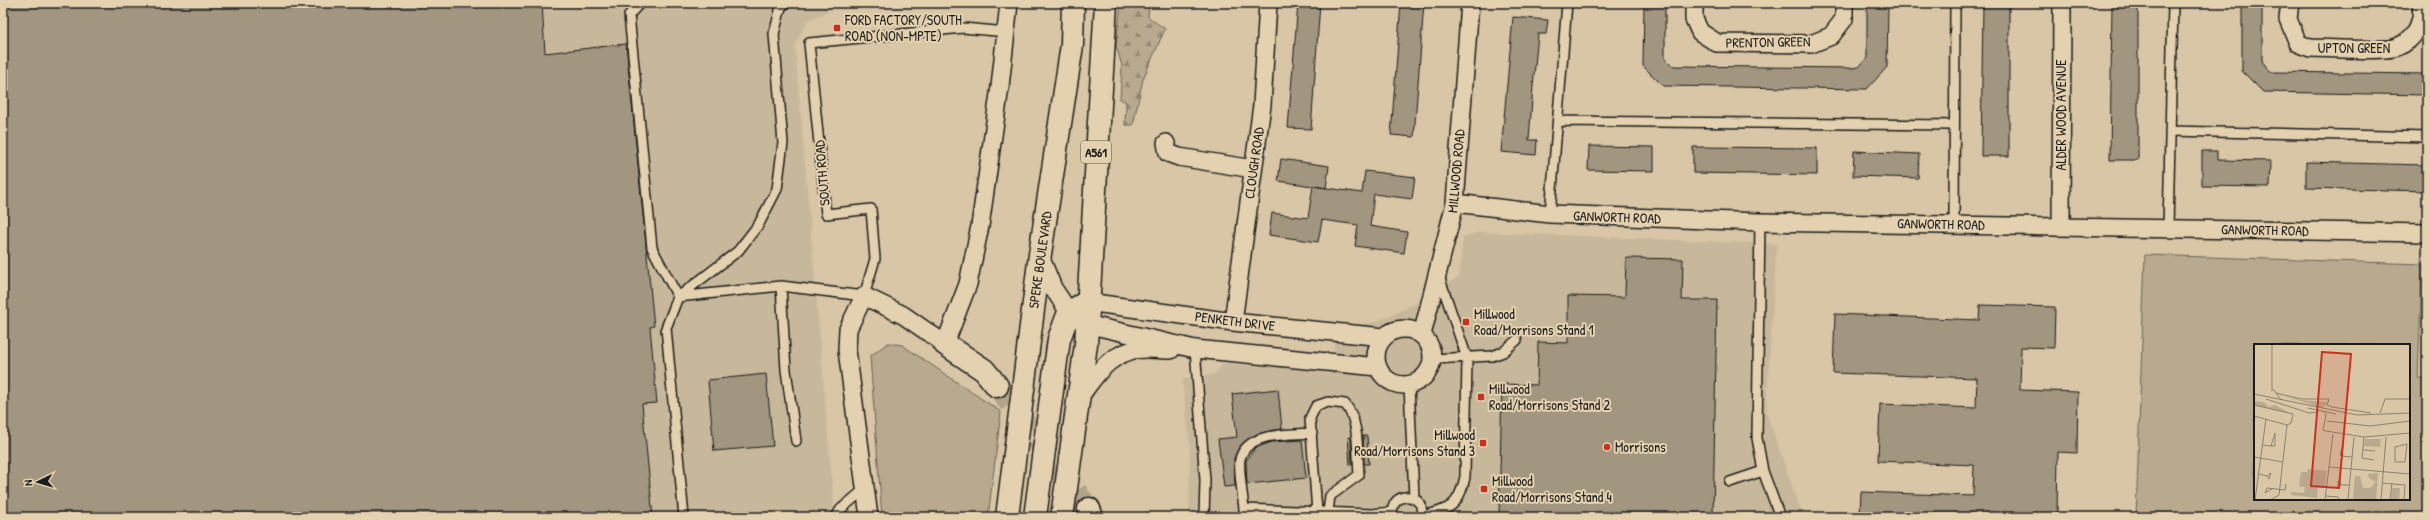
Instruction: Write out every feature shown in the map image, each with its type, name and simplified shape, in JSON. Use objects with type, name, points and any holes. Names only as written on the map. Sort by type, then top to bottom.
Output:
[{"type":"highway","name":"SPEKE BOULEVARD","points":[[1007,517],[1040,254],[1072,44],[1073,3]]},
{"type":"highway","name":"A561","points":[[1062,517],[1078,400],[1081,313],[1106,3]]},
{"type":"highway","name":"A561","points":[[1035,517],[1059,339],[1081,313]]},
{"type":"highway","points":[[945,344],[984,370],[997,386]]},
{"type":"street","points":[[864,296],[903,315],[945,344],[968,284],[975,257],[1007,32],[1009,3]]},
{"type":"street","name":"CLOUGH ROAD","points":[[1233,322],[1262,105],[1268,3]]},
{"type":"street","name":"MILLWOOD ROAD","points":[[1422,335],[1455,203],[1470,3]]},
{"type":"street","name":"PRENTON GREEN","points":[[1694,3],[1694,19],[1700,32],[1718,43],[1811,44],[1831,36],[1844,20],[1844,3]]},
{"type":"street","name":"ALDER WOOD AVENUE","points":[[2061,226],[2062,3]]},
{"type":"street","name":"UPTON GREEN","points":[[2290,3],[2288,19],[2298,43],[2310,48],[2396,48],[2410,39],[2419,28],[2422,15],[2421,3]]},
{"type":"street","points":[[1166,143],[1168,153],[1178,157],[1253,169]]},
{"type":"street","name":"GANWORTH ROAD","points":[[1455,203],[1550,214],[1760,222],[2427,233]]},
{"type":"street","points":[[1040,254],[1053,288],[1081,313],[1195,349]]},
{"type":"street","name":"SOUTH ROAD","points":[[864,296],[848,329],[847,350],[869,517]]},
{"type":"street","name":"PENKETH DRIVE","points":[[1081,313],[1233,322],[1384,337],[1402,329],[1412,330],[1422,335]]},
{"type":"street","points":[[1384,337],[1378,348],[1376,357],[1378,367],[1390,382],[1399,385],[1409,385],[1425,376],[1432,359],[1428,343],[1422,335]]},
{"type":"street","points":[[1078,400],[1093,378],[1111,360],[1131,350],[1195,349],[1378,367]]},
{"type":"lane","points":[[640,3],[630,15],[652,248],[678,297]]},
{"type":"lane","points":[[684,517],[666,328],[678,297],[738,251],[759,224],[777,189],[783,143],[774,34],[781,7],[786,3]]},
{"type":"lane","points":[[1550,214],[1567,3]]},
{"type":"lane","points":[[1954,224],[1955,3]]},
{"type":"lane","points":[[2168,229],[2173,3]]},
{"type":"lane","name":"SOUTH ROAD","points":[[864,296],[876,259],[872,210],[826,214],[810,43],[963,28],[1007,32]]},
{"type":"lane","points":[[1558,121],[1954,125]]},
{"type":"lane","points":[[2170,131],[2427,137]]},
{"type":"lane","points":[[1760,222],[1757,438],[1763,471],[1780,517]]},
{"type":"lane","points":[[1409,385],[1414,498],[1421,505],[1422,516],[1450,509],[1461,496],[1465,477],[1467,358],[1438,272]]},
{"type":"lane","points":[[678,297],[781,286],[864,296]]},
{"type":"lane","points":[[781,286],[786,370],[796,441]]},
{"type":"lane","points":[[1432,359],[1492,356],[1504,352],[1517,340]]},
{"type":"lane","points":[[1195,349],[1205,480],[1204,517]]},
{"type":"lane","points":[[1317,512],[1310,418],[1316,406],[1328,402],[1345,404],[1352,412],[1355,425],[1359,475],[1330,496],[1328,512]]},
{"type":"lane","points":[[1312,433],[1274,436],[1256,440],[1247,448],[1240,459],[1244,509],[1392,514],[1396,502],[1400,498],[1414,498]]},
{"type":"lane","points":[[1730,482],[1763,471]]},
{"type":"lane","points":[[836,517],[841,509],[866,488]]},
{"type":"shaded area","points":[[3,3],[874,3],[835,7],[807,21],[795,46],[835,517],[3,517]]},
{"type":"shaded area","points":[[1480,232],[1777,244],[1766,411],[1803,517],[1189,517],[1190,446],[1182,379],[1214,374],[1224,363],[1331,372],[1337,326],[1372,323],[1415,304],[1459,277],[1463,237]]},
{"type":"green space","points":[[1121,3],[1149,3],[1148,17],[1165,29],[1143,79],[1133,125],[1125,125],[1126,102],[1120,99],[1122,66],[1116,45]]},
{"type":"green space","points":[[2145,255],[2422,264],[2418,378],[2427,378],[2427,517],[2136,517]]},
{"type":"green space","points":[[888,343],[902,345],[1001,412],[988,517],[882,517],[870,356]]},
{"type":"building","points":[[3,3],[542,3],[545,53],[626,44],[654,326],[650,327],[657,403],[642,404],[653,517],[3,517]]},
{"type":"building","points":[[1298,3],[1320,3],[1311,129],[1288,128]]},
{"type":"building","points":[[1401,3],[1424,3],[1414,137],[1391,135]]},
{"type":"building","points":[[1644,3],[1665,3],[1665,59],[1674,66],[1851,68],[1859,67],[1867,58],[1867,3],[1888,3],[1887,67],[1867,89],[1663,86],[1643,66]]},
{"type":"building","points":[[1983,3],[2009,3],[2009,156],[1981,156]]},
{"type":"building","points":[[2112,3],[2138,3],[2138,160],[2110,160]]},
{"type":"building","points":[[2242,3],[2262,3],[2262,61],[2270,72],[2427,74],[2427,95],[2263,92],[2242,71]]},
{"type":"building","points":[[1513,17],[1548,20],[1546,34],[1538,34],[1533,86],[1529,140],[1537,140],[1536,155],[1501,152]]},
{"type":"building","points":[[1589,146],[1654,147],[1654,171],[1588,170]]},
{"type":"building","points":[[1693,147],[1817,148],[1817,175],[1693,173]]},
{"type":"building","points":[[1854,151],[1919,154],[1918,178],[1853,176]]},
{"type":"building","points":[[2202,151],[2217,151],[2217,160],[2271,161],[2270,187],[2202,186]]},
{"type":"building","points":[[1281,159],[1329,166],[1326,188],[1278,181]]},
{"type":"building","points":[[2306,162],[2427,165],[2427,191],[2306,188]]},
{"type":"building","points":[[1365,171],[1415,177],[1412,199],[1374,194],[1370,226],[1407,232],[1404,253],[1355,246],[1358,225],[1322,220],[1318,242],[1269,235],[1272,213],[1308,218],[1313,186],[1362,193]]},
{"type":"building","name":"Morrisons","points":[[1626,258],[1683,259],[1682,300],[1717,300],[1713,517],[1499,517],[1502,384],[1537,385],[1538,342],[1568,343],[1568,296],[1625,297]]},
{"type":"building","points":[[1980,305],[2055,307],[2054,348],[2021,347],[2020,390],[2078,392],[2077,453],[2058,452],[2057,517],[1860,517],[1861,492],[1973,496],[1974,465],[1878,461],[1880,404],[1976,408],[1977,378],[1833,373],[1835,314],[1979,320]]},
{"type":"building","points":[[766,374],[773,446],[714,451],[708,380]]},
{"type":"building","points":[[1278,389],[1282,429],[1257,434],[1240,446],[1234,458],[1235,486],[1224,487],[1218,439],[1237,437],[1232,394]]},
{"type":"building","points":[[1363,436],[1367,436],[1369,464],[1364,464]]},
{"type":"building","points":[[1348,437],[1351,437],[1352,465],[1350,465]]},
{"type":"building","points":[[1302,440],[1306,478],[1247,484],[1246,461],[1255,448],[1272,442]]},
{"type":"tunnel","points":[[997,386],[1089,509]]},
{"type":"place","name":"FORD FACTORY/SOUTH ROAD (NON-MPTE)","points":[[837,28]]},
{"type":"place","name":"Millwood Road/Morrisons Stand 1","points":[[1466,322]]},
{"type":"place","name":"Millwood Road/Morrisons Stand 2","points":[[1481,397]]},
{"type":"place","name":"Millwood Road/Morrisons Stand 3","points":[[1483,443]]},
{"type":"place","name":"Morrisons","points":[[1607,447]]},
{"type":"place","name":"Millwood Road/Morrisons Stand 4","points":[[1484,489]]}]
